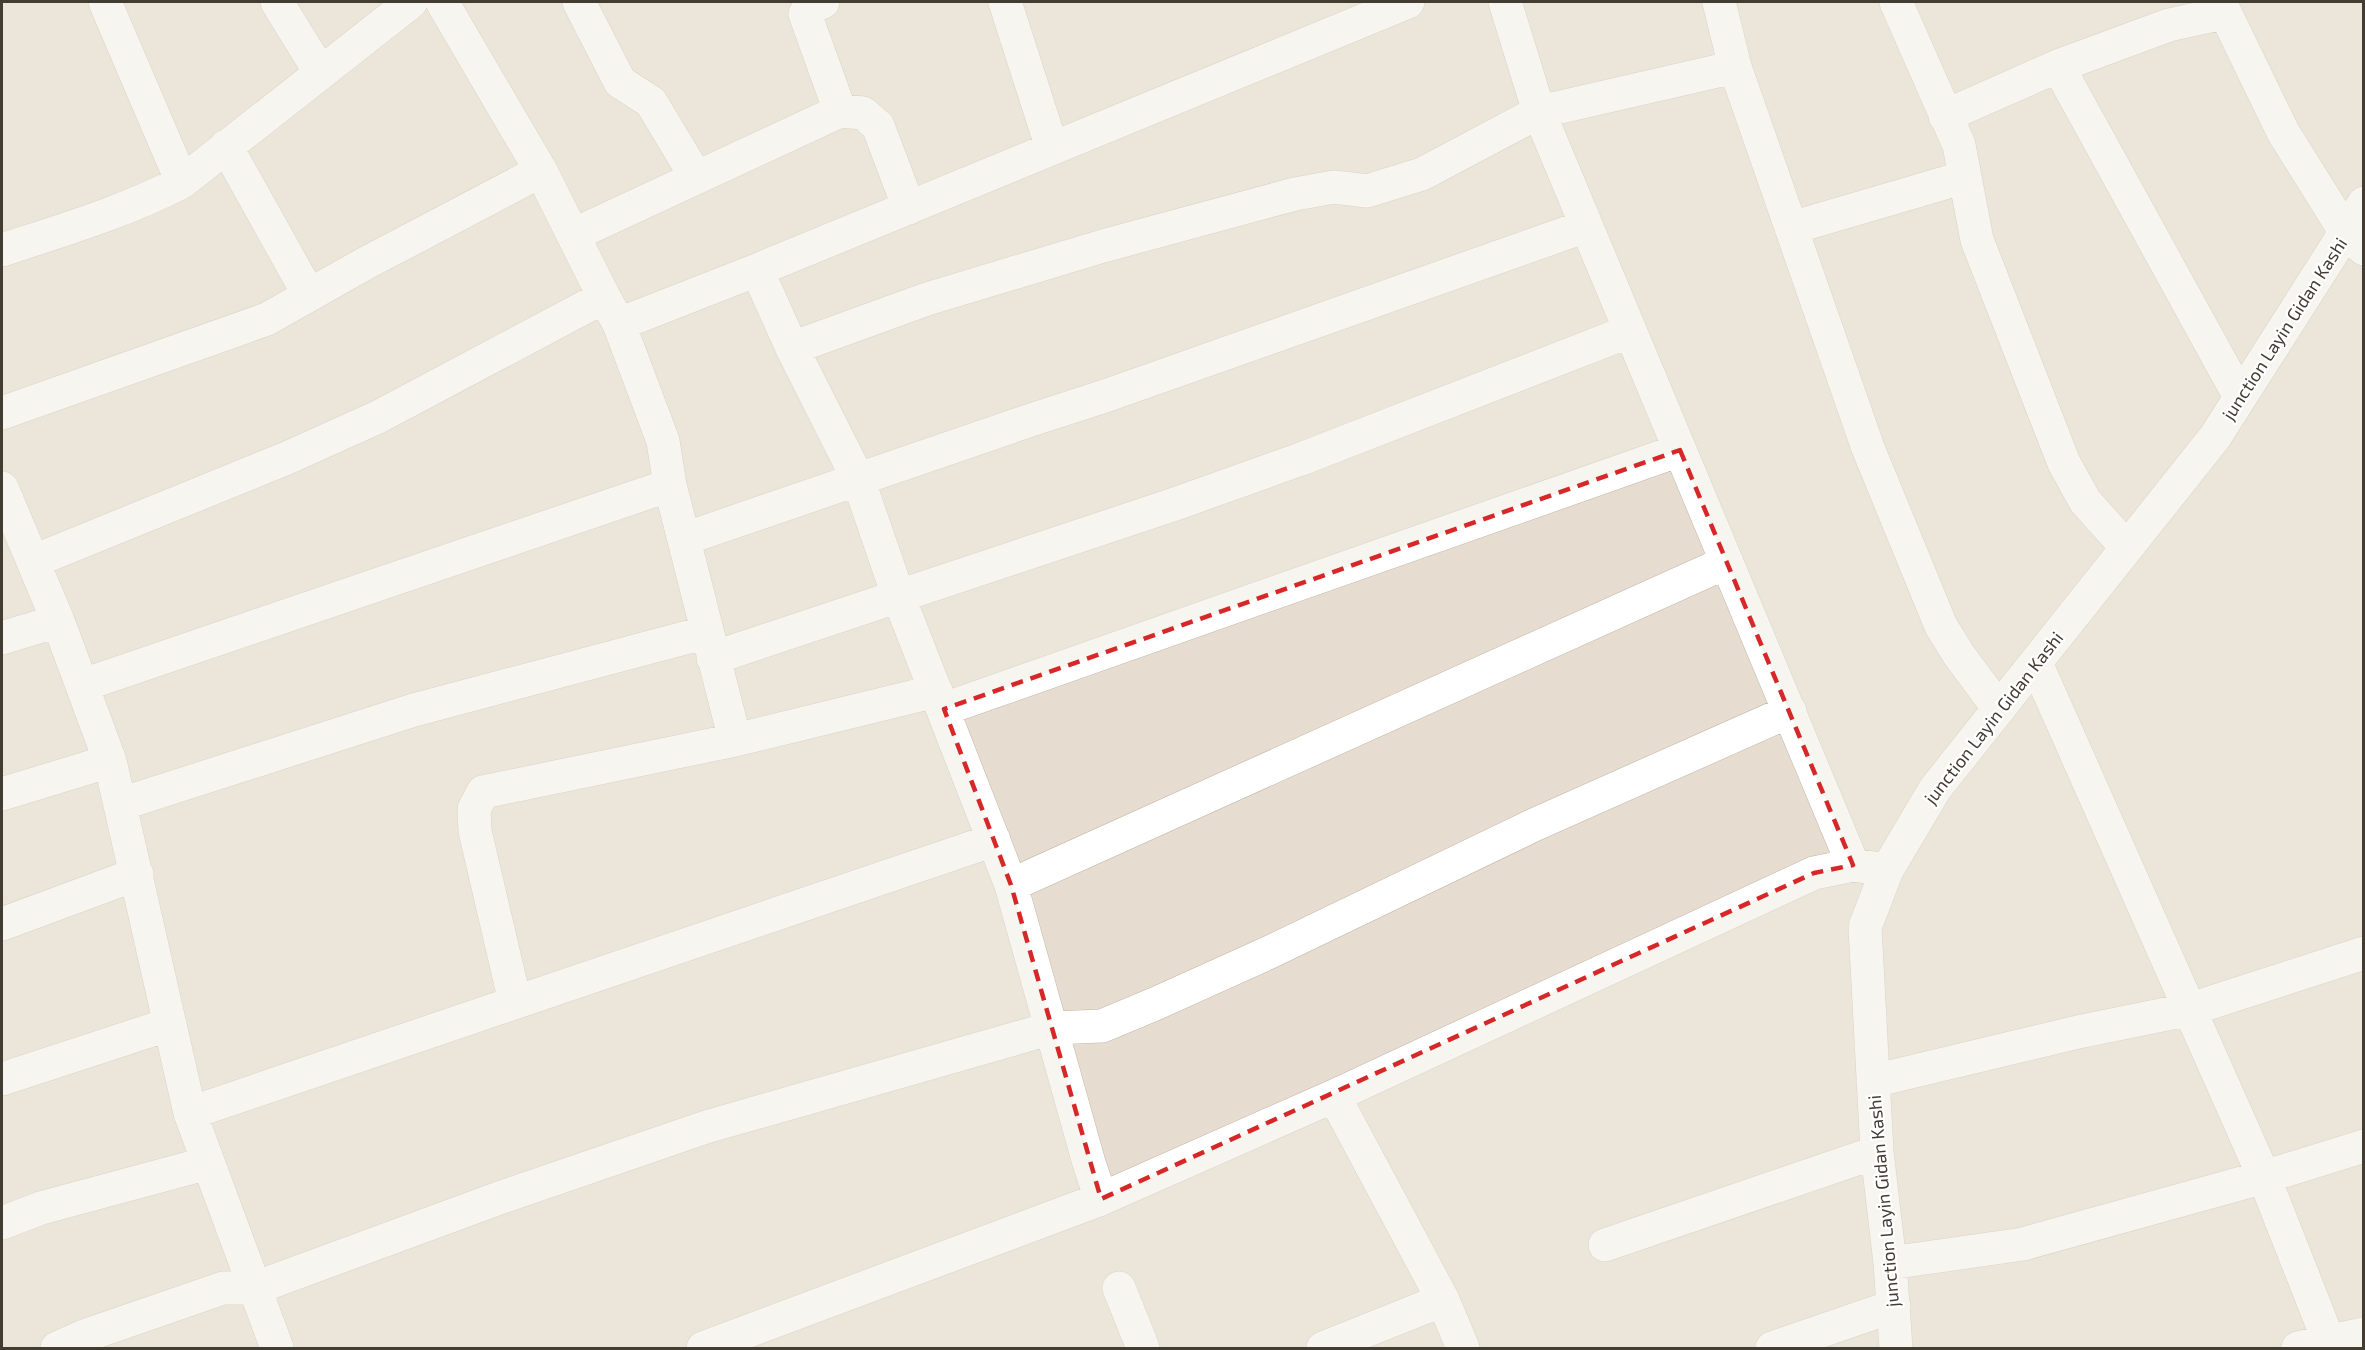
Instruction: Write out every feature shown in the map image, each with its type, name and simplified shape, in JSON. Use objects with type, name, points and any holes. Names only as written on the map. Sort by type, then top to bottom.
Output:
[{"type":"street","points":[[105,2],[182,182]]},
{"type":"street","points":[[277,2],[320,72]]},
{"type":"street","points":[[2,250],[68,230],[145,201],[182,182],[411,2]]},
{"type":"street","points":[[442,2],[542,171],[612,311],[663,441],[670,485],[735,740]]},
{"type":"street","points":[[579,2],[620,82],[651,102],[696,177]]},
{"type":"street","points":[[823,2],[810,8],[805,14],[840,111]]},
{"type":"street","points":[[1005,2],[1052,148]]},
{"type":"street","points":[[34,561],[287,458],[612,311],[757,270],[1408,2]]},
{"type":"street","points":[[1504,2],[1539,111],[1852,864]]},
{"type":"street","points":[[1719,2],[1735,67],[1868,448],[1941,626],[1959,655],[1999,709]]},
{"type":"street","points":[[1896,2],[1959,145],[1977,240],[2064,463],[2085,501],[2127,548]]},
{"type":"street","points":[[1945,116],[2058,66],[2222,7],[2283,132],[2355,241]]},
{"type":"street","points":[[2058,66],[2240,397]]},
{"type":"street","points":[[792,348],[927,299],[1295,194],[1334,187],[1367,192],[1422,174],[1539,111],[1735,67]]},
{"type":"street","points":[[573,234],[840,111],[863,113],[878,126],[909,208]]},
{"type":"street","points":[[226,146],[309,295]]},
{"type":"street","points":[[2,413],[267,319],[542,171]]},
{"type":"street","points":[[1791,228],[1965,177]]},
{"type":"street","name":"junction Layin Gidan Kashi","points":[[1896,1348],[1890,1263],[1877,1152],[1865,927],[1887,870],[1935,789],[2215,437],[2240,397],[2355,241],[2364,203]]},
{"type":"street","points":[[684,539],[1108,395],[1586,226]]},
{"type":"street","points":[[757,270],[792,348],[858,479],[898,595],[1011,885],[1101,1199]]},
{"type":"street","points":[[121,804],[414,710],[710,645],[898,595],[1164,508],[1301,459],[1630,331]]},
{"type":"street","points":[[515,1002],[475,831],[474,809],[483,792],[940,700],[1680,450]]},
{"type":"street","points":[[83,686],[670,485]]},
{"type":"street","points":[[2,488],[58,621],[110,761],[190,1113],[277,1348]]},
{"type":"street","points":[[1011,885],[1727,562]]},
{"type":"street","points":[[2,638],[58,621]]},
{"type":"street","points":[[2036,663],[2264,1177],[2314,1345],[2364,1334]]},
{"type":"street","points":[[57,1348],[84,1336],[223,1288],[255,1288],[502,1197],[706,1127],[1052,1028],[1102,1026],[1270,952],[1536,824],[1790,711]]},
{"type":"street","points":[[2,794],[110,761]]},
{"type":"street","points":[[190,1113],[994,840]]},
{"type":"street","points":[[714,1346],[1101,1199],[1334,1096],[1814,873],[1852,864],[1887,870]]},
{"type":"street","points":[[2,924],[137,874]]},
{"type":"street","points":[[1873,1081],[2078,1032],[2191,1009],[2364,953]]},
{"type":"street","points":[[2,1079],[170,1024]]},
{"type":"street","points":[[1334,1096],[1443,1300],[1463,1348]]},
{"type":"street","points":[[1890,1263],[2023,1244],[2264,1177],[2364,1146]]},
{"type":"street","points":[[1605,1245],[1877,1152]]},
{"type":"street","points":[[2,1223],[41,1208],[208,1163]]},
{"type":"street","points":[[1119,1288],[1143,1348]]},
{"type":"street","points":[[1323,1348],[1443,1300]]},
{"type":"street","points":[[1772,1348],[1894,1306]]},
{"type":"highlighted area","points":[[1680,450],[1853,865],[1814,873],[1101,1199],[1011,885],[944,709]]},
{"type":"shaded area","points":[[2,2],[2363,2],[2363,1348],[2,1348]]}]
